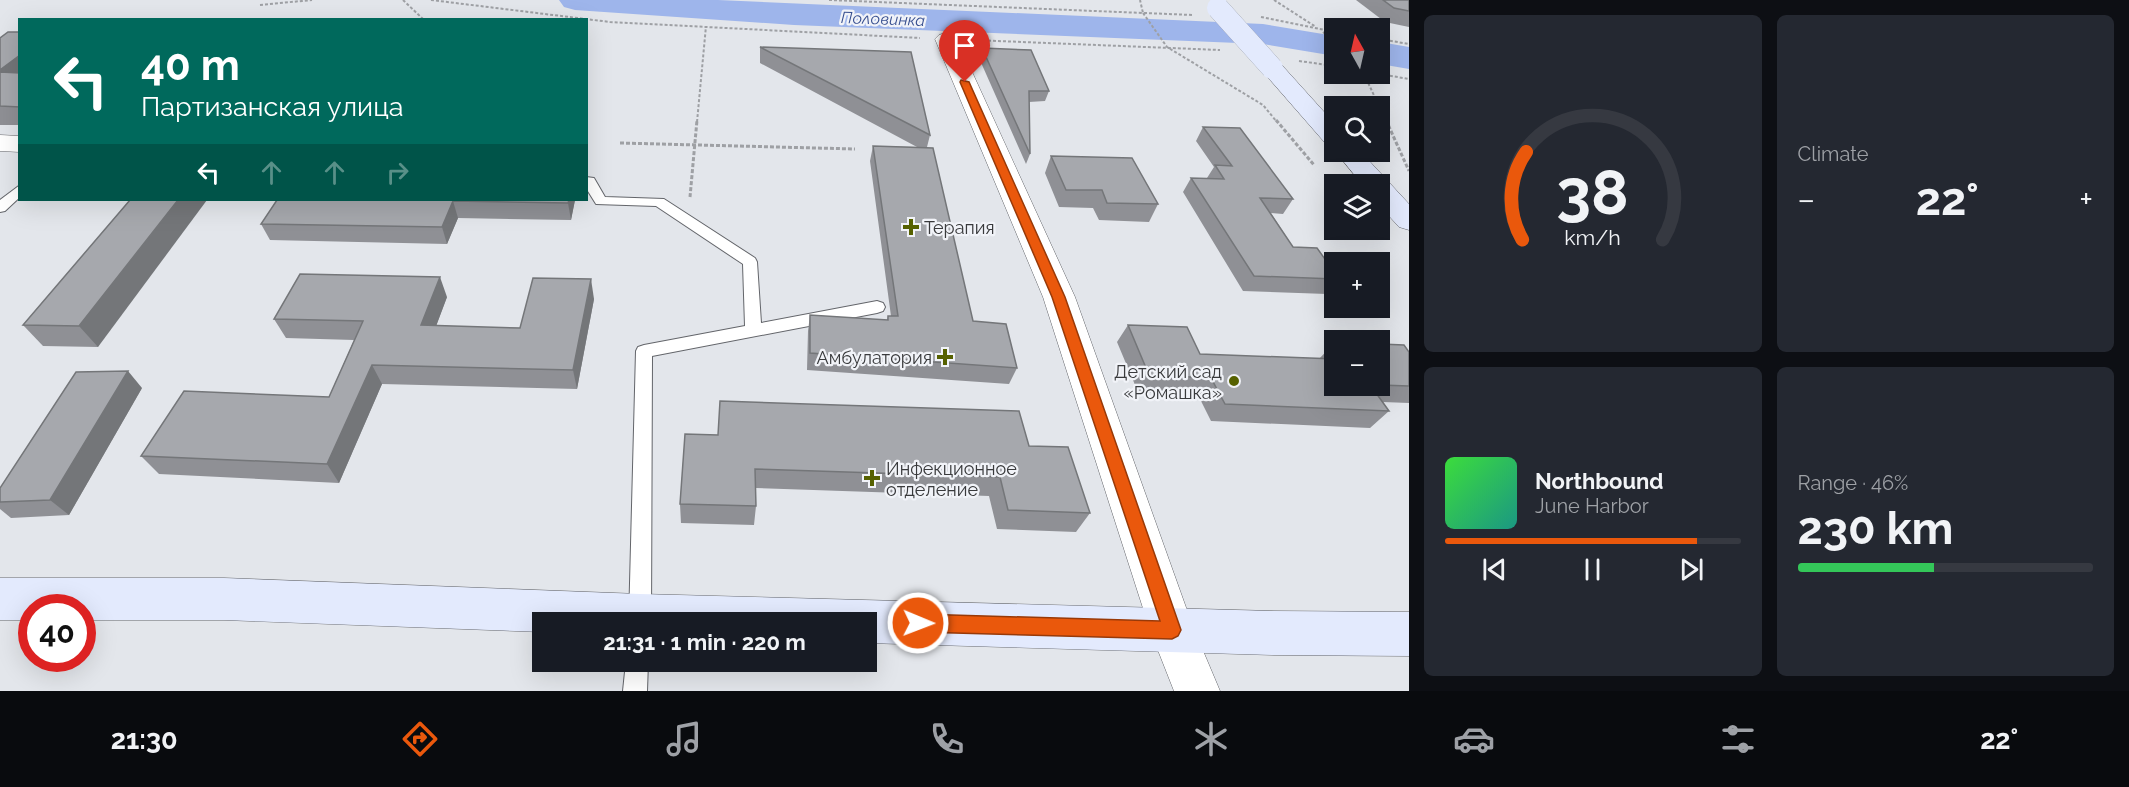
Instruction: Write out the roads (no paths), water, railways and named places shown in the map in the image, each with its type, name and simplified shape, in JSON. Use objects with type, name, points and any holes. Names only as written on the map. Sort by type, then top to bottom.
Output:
[{"type":"street","points":[[1214,4],[1324,127]]},
{"type":"street","points":[[946,39],[1059,297],[1172,630],[1197,691]]},
{"type":"street","points":[[0,143],[18,144]]},
{"type":"street","points":[[1356,162],[1367,174]]},
{"type":"street","points":[[1390,200],[1409,221]]},
{"type":"street","points":[[2,602],[224,599],[532,614]]},
{"type":"street","points":[[877,624],[1409,634]]},
{"type":"lane","points":[[588,181],[601,201],[659,202],[750,262],[753,330]]},
{"type":"lane","points":[[0,208],[18,191]]},
{"type":"lane","points":[[640,612],[644,351],[877,307]]},
{"type":"lane","points":[[635,691],[636,672]]},
{"type":"waterway","name":"Половинка","points":[[575,0],[794,15],[1263,34],[1324,44]]},
{"type":"waterway","name":"Половинка","points":[[1390,55],[1409,58]]},
{"type":"place","name":"Терапия","points":[[911,227]]},
{"type":"place","name":"Амбулатория","points":[[945,357]]},
{"type":"place","name":"Детский сад «Ромашка»","points":[[1234,381]]},
{"type":"place","name":"Инфекционное отделение","points":[[872,478]]}]
